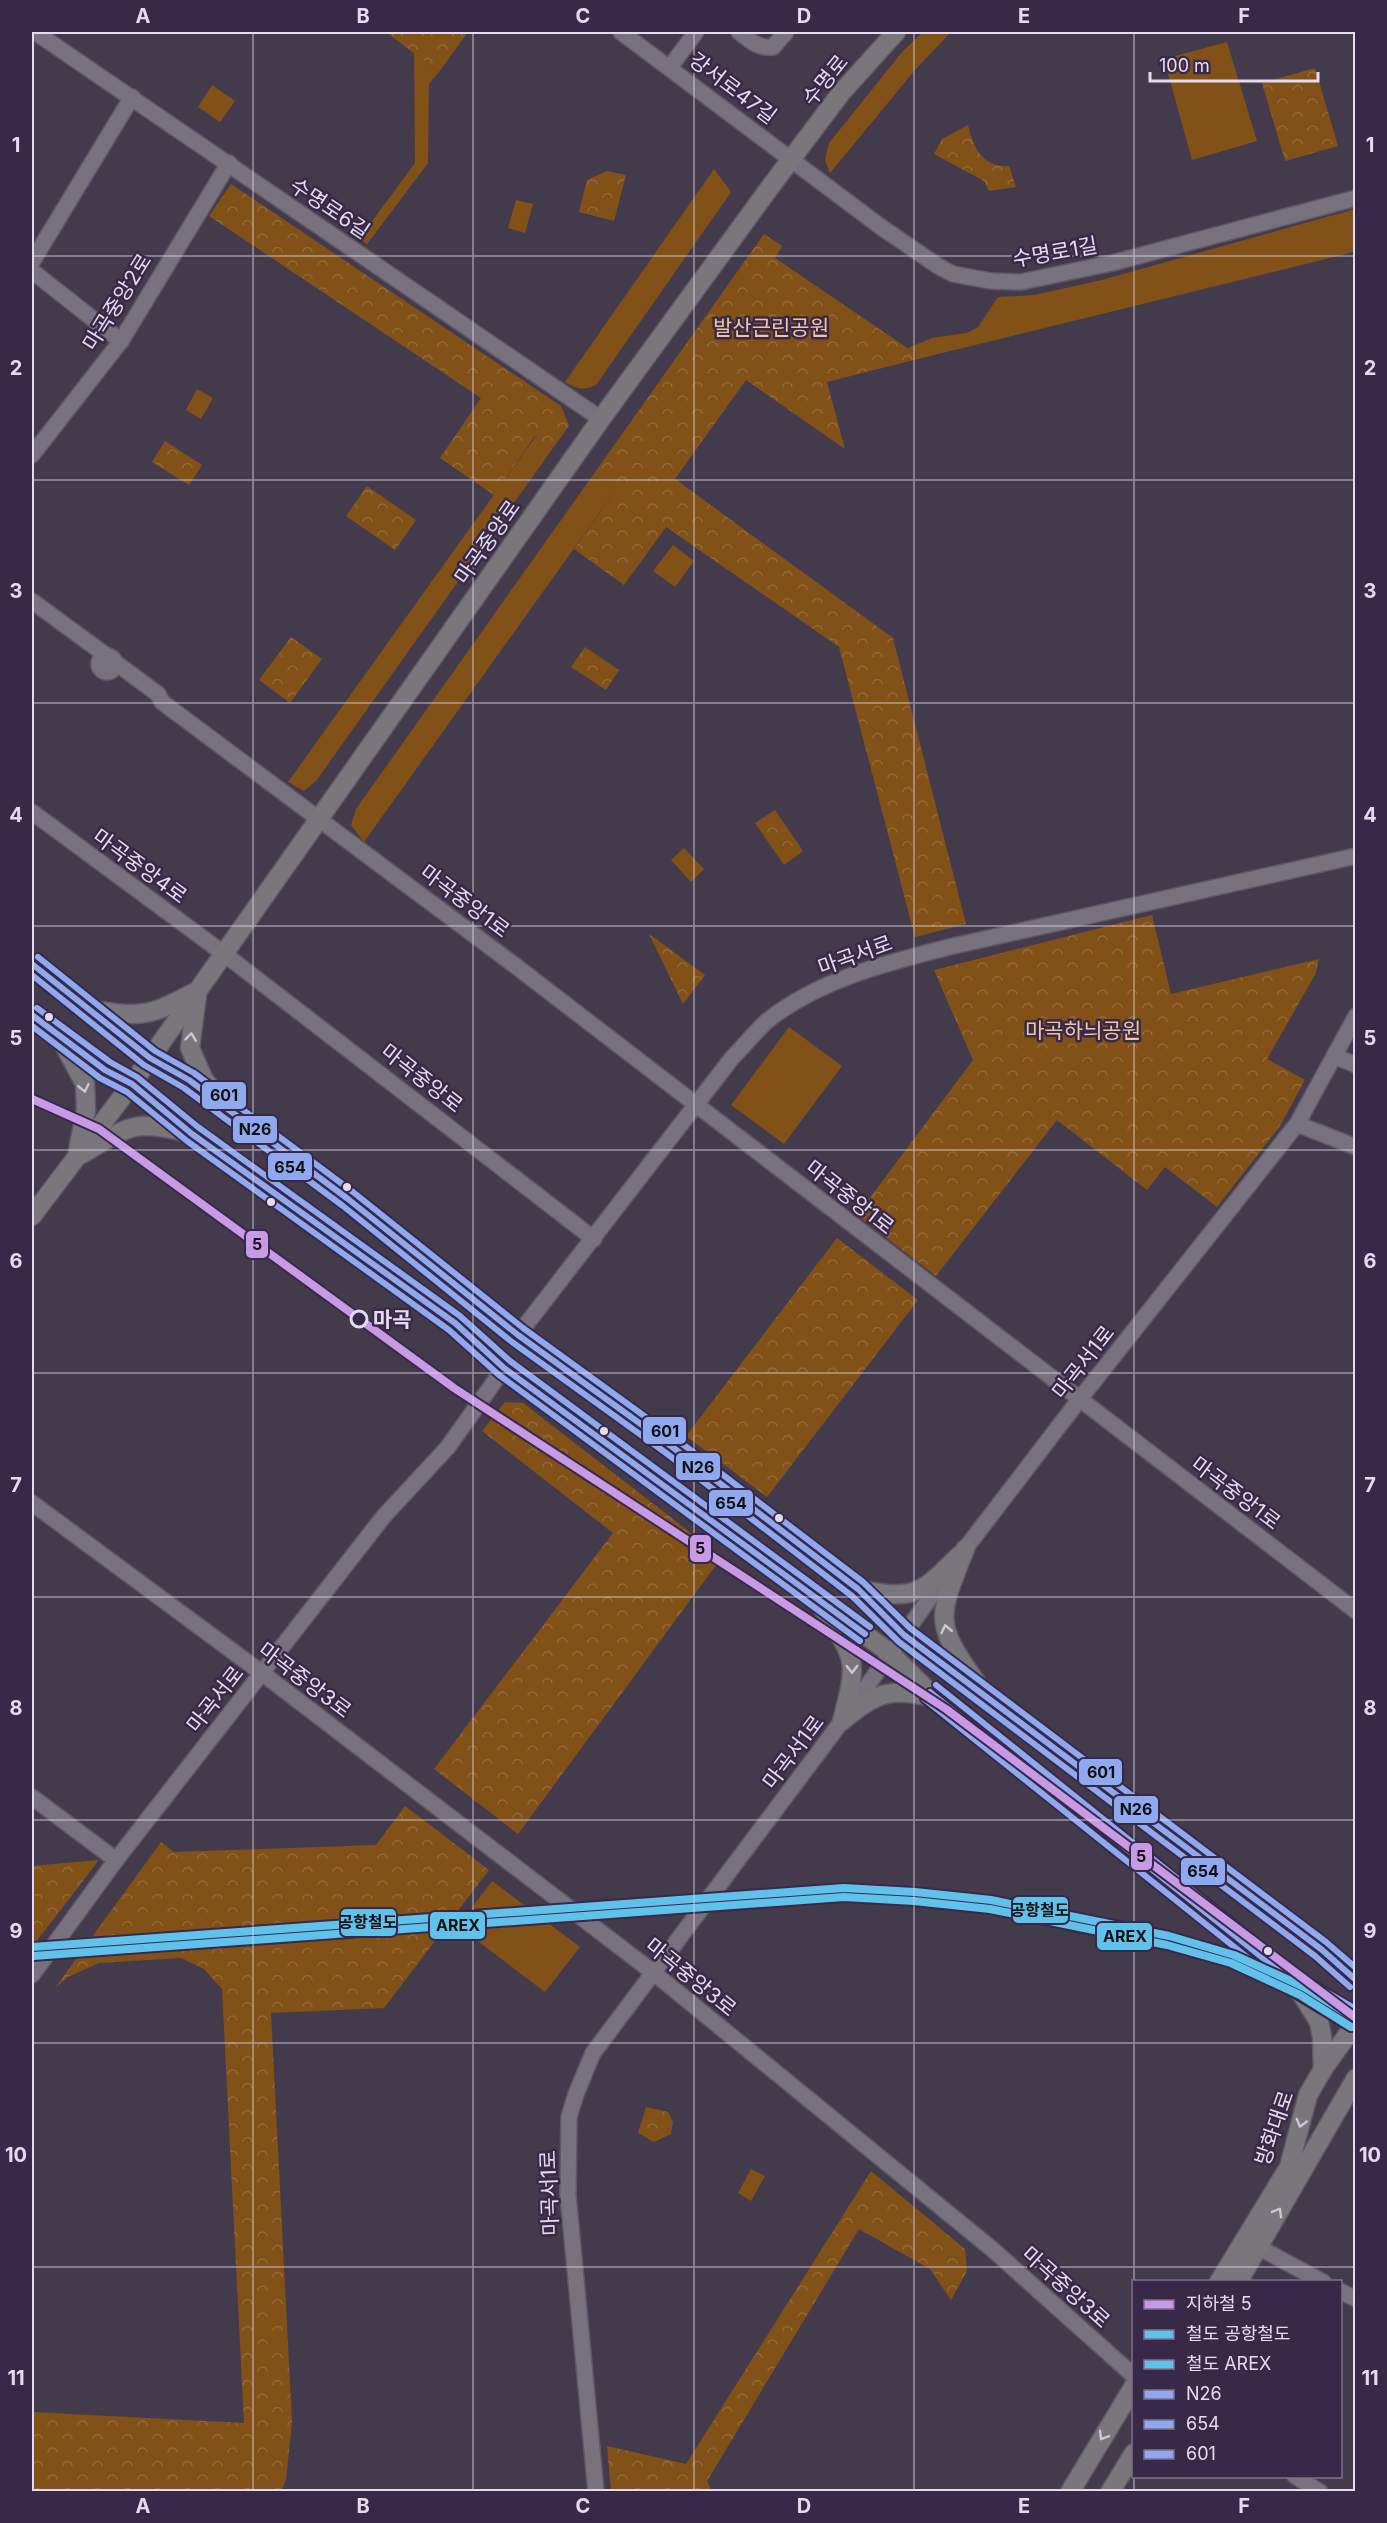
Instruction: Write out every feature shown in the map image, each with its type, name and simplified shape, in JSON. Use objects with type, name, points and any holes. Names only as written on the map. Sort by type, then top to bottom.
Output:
[{"type":"main road","name":"수명로","points":[[791,158],[841,93],[896,32]]},
{"type":"main road","name":"마곡중앙로","points":[[32,1216],[132,1084],[601,420],[791,158]]},
{"type":"main road","points":[[32,964],[150,1058],[189,1080],[348,1199],[518,1335],[680,1453],[858,1589],[904,1635],[1321,1949],[1356,1980]]},
{"type":"main road","points":[[91,1010],[142,1015],[162,1010],[197,990]]},
{"type":"main road","points":[[197,990],[190,1048],[203,1078],[224,1107]]},
{"type":"main road","points":[[32,1015],[105,1070],[132,1084],[192,1134],[455,1323],[504,1368],[890,1653],[936,1699],[1294,1983],[1356,2021]]},
{"type":"main road","points":[[59,1036],[86,1084],[86,1110],[76,1157]]},
{"type":"main road","points":[[76,1157],[114,1135],[139,1124],[192,1134]]},
{"type":"main road","points":[[858,1589],[885,1594],[916,1592],[927,1587],[965,1550]]},
{"type":"main road","points":[[965,1550],[946,1598],[944,1625],[958,1657],[987,1696]]},
{"type":"main road","points":[[817,1599],[849,1648],[853,1661],[853,1680],[842,1721]]},
{"type":"main road","points":[[842,1721],[864,1703],[890,1692],[909,1692],[936,1699]]},
{"type":"main road","points":[[1294,1983],[1319,2022],[1323,2070]]},
{"type":"main road","name":"방화대로","points":[[1220,2280],[1288,2167],[1308,2095],[1356,2021]]},
{"type":"main road","name":"방화대로","points":[[1240,2280],[1349,2097],[1356,2078]]},
{"type":"main road","points":[[1070,2492],[1132,2388]]},
{"type":"main road","points":[[1110,2492],[1132,2456]]},
{"type":"street","name":"수명로6길","points":[[35,32],[601,420]]},
{"type":"street","name":"강서로47길","points":[[621,32],[791,158]]},
{"type":"street","points":[[670,67],[696,32]]},
{"type":"street","points":[[739,32],[756,45],[765,48],[773,47],[786,32]]},
{"type":"street","points":[[32,262],[132,98]]},
{"type":"street","name":"수명로1길","points":[[791,158],[938,266],[953,273],[991,281],[1021,282],[1112,263],[1356,198]]},
{"type":"street","name":"마곡중앙2로","points":[[32,455],[121,341],[229,163]]},
{"type":"street","points":[[32,271],[121,341]]},
{"type":"street","points":[[32,602],[152,701],[167,706],[319,818]]},
{"type":"street","points":[[32,614],[108,664]]},
{"type":"street","name":"마곡중앙4로","points":[[32,812],[223,953]]},
{"type":"street","name":"마곡중앙1로","points":[[319,818],[1356,1611]]},
{"type":"street","name":"마곡서로","points":[[518,1335],[732,1058],[767,1022],[804,997],[852,975],[887,963],[949,947],[1356,856]]},
{"type":"street","name":"마곡중앙로","points":[[223,953],[594,1239]]},
{"type":"street","name":"마곡서1로","points":[[596,2492],[568,2195],[569,2118],[593,2053],[842,1721],[965,1550],[1079,1400],[1297,1124],[1356,1016]]},
{"type":"street","points":[[1334,1056],[1356,1065]]},
{"type":"street","points":[[1297,1124],[1356,1147]]},
{"type":"street","name":"마곡서로","points":[[32,1975],[116,1860],[384,1516],[448,1447],[504,1368]]},
{"type":"street","name":"마곡중앙3로","points":[[32,1503],[104,1559],[262,1673],[654,1974],[992,2249],[1132,2374]]},
{"type":"street","points":[[32,1797],[116,1860]]},
{"type":"street","points":[[1258,2247],[1319,2280]]},
{"type":"street","points":[[1342,2292],[1356,2299]]},
{"type":"street","points":[[1298,2478],[1320,2492]]},
{"type":"green space","points":[[386,32],[468,32],[439,72]]},
{"type":"green space","points":[[923,32],[951,32],[915,70],[830,173],[825,160],[829,143],[903,51]]},
{"type":"green space","points":[[1227,42],[1257,141],[1192,160],[1164,59]]},
{"type":"green space","points":[[414,53],[439,72],[429,84],[428,163],[367,244],[359,239],[415,163]]},
{"type":"green space","points":[[1315,68],[1338,146],[1285,161],[1262,83]]},
{"type":"green space","points":[[212,85],[235,101],[220,122],[198,107]]},
{"type":"green space","points":[[968,125],[976,148],[992,164],[1009,166],[1016,187],[989,191],[984,181],[934,154],[942,139]]},
{"type":"green space","points":[[714,169],[731,192],[596,385],[580,388],[565,382]]},
{"type":"green space","points":[[607,171],[626,175],[614,221],[579,212],[587,180]]},
{"type":"green space","points":[[231,184],[561,406],[569,426],[553,448],[535,436],[494,495],[440,458],[481,398],[209,216]]},
{"type":"green space","points":[[516,200],[533,204],[525,233],[508,228]]},
{"type":"green space","points":[[1355,209],[1355,251],[1346,254],[922,358],[908,348],[932,338],[967,333],[978,327],[998,297],[1034,295],[1102,280]]},
{"type":"green space","name":"발산근린공원","points":[[764,234],[782,246],[775,258],[922,358],[827,382],[845,449],[746,380],[675,479],[893,638],[966,924],[915,937],[839,647],[666,527],[624,585],[574,549],[615,491],[593,475]]},
{"type":"green space","points":[[197,389],[213,398],[201,419],[186,410]]},
{"type":"green space","points":[[536,436],[553,448],[316,781],[304,791],[288,782]]},
{"type":"green space","points":[[165,441],[202,465],[189,485],[152,462]]},
{"type":"green space","points":[[593,475],[615,491],[364,842],[351,825],[356,809]]},
{"type":"green space","points":[[367,486],[416,520],[395,550],[346,516]]},
{"type":"green space","points":[[673,545],[694,561],[675,587],[653,571]]},
{"type":"green space","points":[[291,637],[322,659],[290,703],[259,680]]},
{"type":"green space","points":[[585,647],[619,670],[606,690],[571,667]]},
{"type":"green space","points":[[775,810],[803,851],[784,865],[755,823]]},
{"type":"green space","points":[[684,848],[704,869],[691,882],[671,860]]},
{"type":"green space","name":"마곡하늬공원","points":[[1152,915],[1171,994],[1319,959],[1316,973],[1267,1059],[1305,1080],[1280,1126],[1217,1207],[1165,1167],[1147,1190],[1057,1120],[936,1276],[857,1215],[973,1060],[934,970]]},
{"type":"green space","points":[[649,934],[705,975],[683,1004]]},
{"type":"green space","points":[[789,1027],[842,1066],[784,1144],[731,1105]]},
{"type":"green space","points":[[837,1238],[918,1300],[767,1497],[686,1436]]},
{"type":"green space","points":[[505,1402],[523,1403],[722,1557],[518,1834],[434,1769],[613,1533],[482,1431]]},
{"type":"green space","points":[[405,1806],[489,1870],[384,2008],[271,2013],[292,2422],[286,2480],[281,2491],[32,2491],[32,2412],[244,2423],[222,1989],[204,1969],[181,1958],[99,1963],[68,1977],[55,1988],[161,1842],[174,1852],[376,1845]]},
{"type":"green space","points":[[99,1860],[36,1942],[32,1948],[32,1866]]},
{"type":"green space","points":[[492,1881],[580,1947],[545,1992],[458,1926]]},
{"type":"green space","points":[[646,2107],[668,2112],[673,2122],[671,2134],[654,2142],[638,2133]]},
{"type":"green space","points":[[751,2169],[765,2176],[751,2201],[738,2193]]},
{"type":"green space","points":[[871,2171],[965,2249],[967,2271],[951,2300],[930,2269],[859,2229],[707,2481],[712,2491],[611,2491],[607,2446],[686,2464]]},
{"type":"metro line","name":"5","points":[[32,1099],[99,1129],[454,1388],[946,1709],[1356,2018]]},
{"type":"rail line","name":"공항철도","points":[[32,1947],[844,1888],[991,1900],[1169,1936],[1234,1955],[1304,1987],[1356,2019]]},
{"type":"rail line","name":"AREX","points":[[33,1956],[844,1897],[990,1909],[1167,1945],[1231,1963],[1300,1995],[1351,2027]]},
{"type":"transit line","name":"601","points":[[38,957],[155,1051],[194,1073],[353,1192],[523,1328],[676,1439],[863,1582],[910,1628],[1326,1942],[1356,1968]]},
{"type":"transit line","name":"N26","points":[[32,964],[150,1058],[189,1080],[348,1199],[518,1335],[671,1446],[858,1589],[904,1635],[1321,1949],[1356,1980]]},
{"type":"transit line","name":"654","points":[[32,975],[144,1065],[184,1088],[343,1206],[512,1342],[666,1453],[852,1596],[899,1642],[1315,1956],[1350,1987]]},
{"type":"transit line","name":"601","points":[[37,1008],[110,1062],[137,1077],[198,1127],[460,1316],[510,1361],[870,1627]]},
{"type":"transit line","name":"N26","points":[[32,1015],[105,1070],[132,1084],[192,1134],[455,1323],[504,1368],[865,1634]]},
{"type":"transit line","name":"654","points":[[32,1026],[100,1078],[127,1092],[187,1141],[449,1330],[499,1375],[860,1641]]},
{"type":"transit line","name":"601","points":[[936,1685],[1299,1976],[1356,2009]]},
{"type":"transit line","name":"N26","points":[[930,1692],[1294,1983],[1356,2020]]},
{"type":"transit line","name":"654","points":[[924,1699],[1288,1990],[1351,2028]]},
{"type":"place","name":"마곡","points":[[359,1319]]}]
